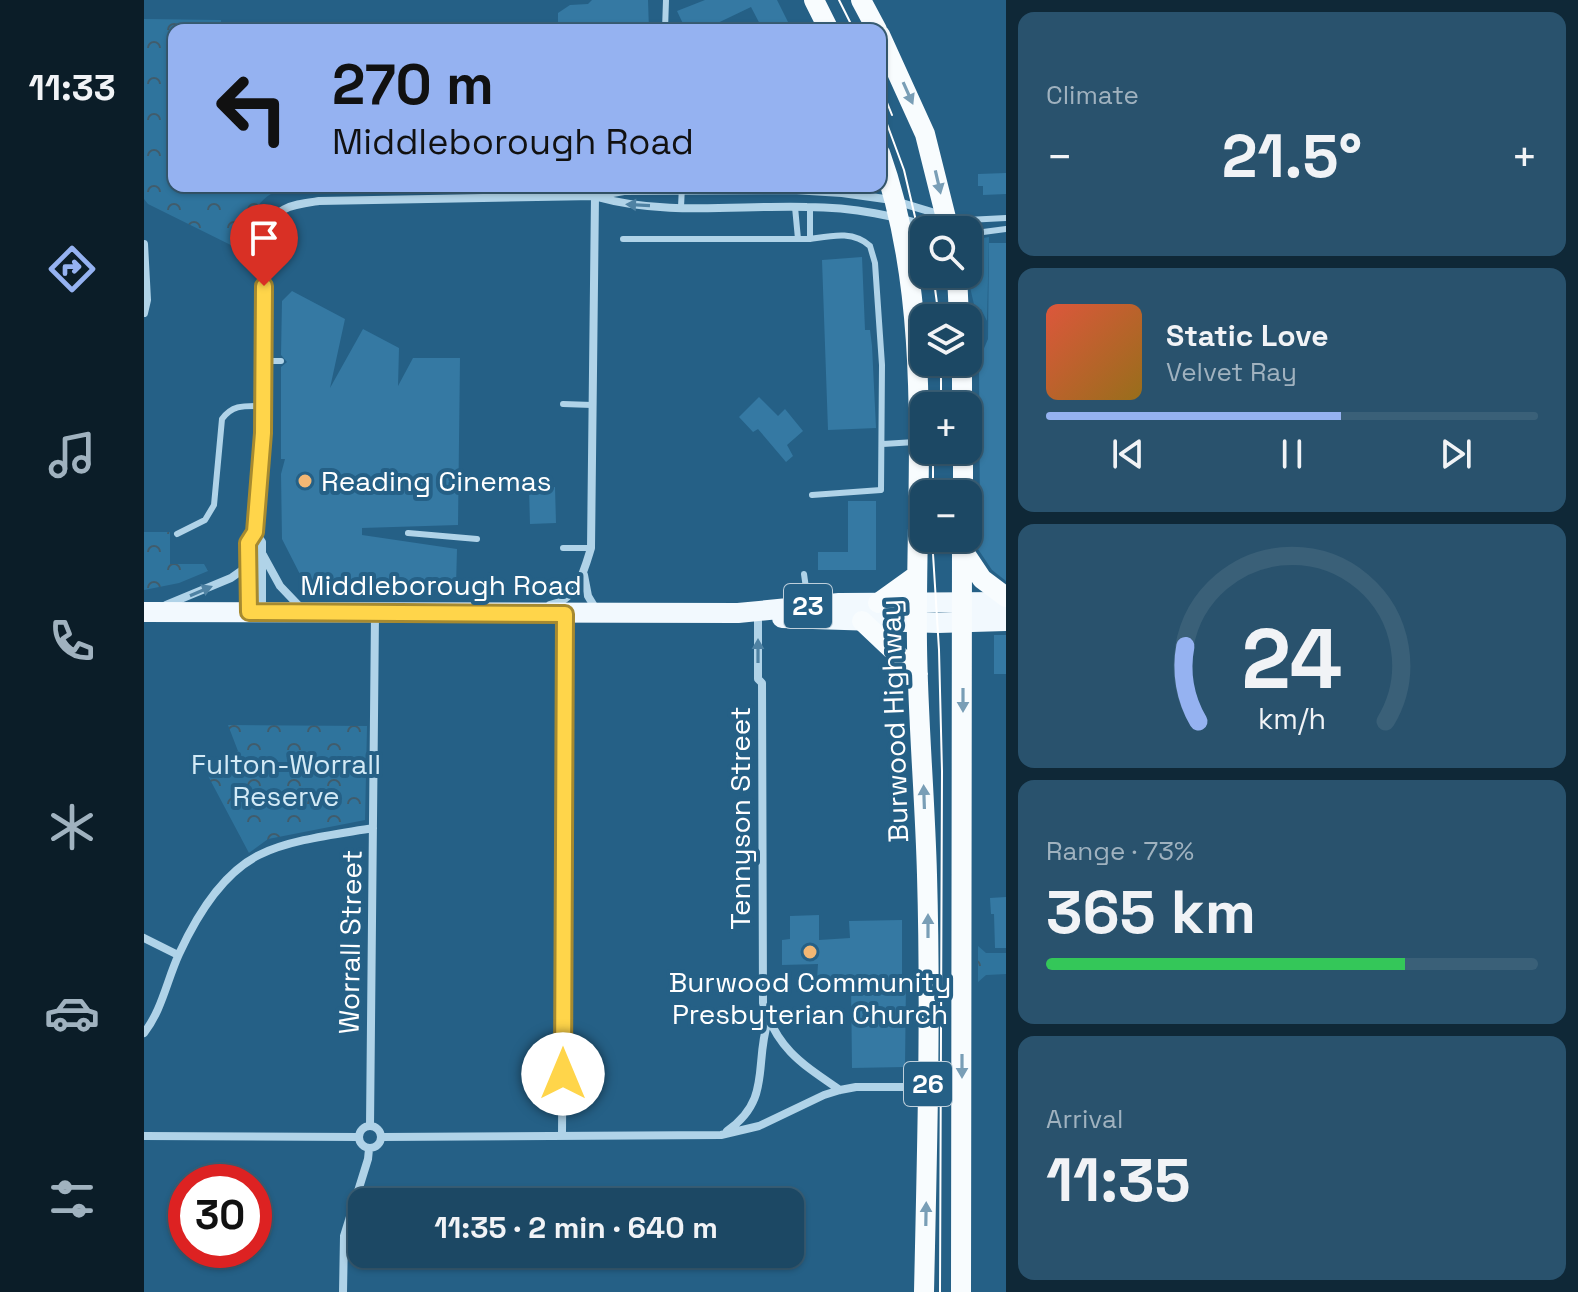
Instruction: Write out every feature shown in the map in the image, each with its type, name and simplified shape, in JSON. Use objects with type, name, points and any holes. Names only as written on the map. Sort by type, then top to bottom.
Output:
[{"type":"highway","points":[[814,0],[826,24]]},
{"type":"highway","points":[[861,0],[874,24]]},
{"type":"highway","points":[[886,48],[925,134],[943,216]]},
{"type":"highway","name":"Burwood Highway","points":[[886,174],[897,209],[914,325],[916,392]]},
{"type":"highway","name":"Burwood Highway","points":[[917,464],[918,674],[927,875],[928,1087],[924,1292]]},
{"type":"highway","name":"26","points":[[961,1292],[962,552]]},
{"type":"highway","points":[[967,552],[982,579],[1006,600]]},
{"type":"highway","points":[[878,603],[917,575]]},
{"type":"highway","points":[[862,621],[918,674]]},
{"type":"highway","points":[[927,875],[963,876]]},
{"type":"main road","name":"Middleborough Road","points":[[962,612],[1006,600]]},
{"type":"main road","name":"Middleborough Road","points":[[748,615],[808,606],[878,603],[917,612]]},
{"type":"main road","name":"Middleborough Road","points":[[147,612],[748,615],[862,621],[917,612],[962,612],[1006,621]]},
{"type":"street","points":[[427,192],[427,198]]},
{"type":"street","points":[[255,612],[248,543],[255,532],[263,406],[265,236],[269,222],[281,210],[294,204],[319,201],[595,196],[618,192]]},
{"type":"street","points":[[810,192],[842,193],[918,216]]},
{"type":"street","points":[[595,196],[624,204],[897,209],[918,216]]},
{"type":"street","points":[[529,614],[539,607],[558,604],[570,595],[584,575],[591,548],[595,196]]},
{"type":"street","points":[[144,244],[147,300],[144,313]]},
{"type":"street","points":[[255,532],[262,542],[263,554],[255,612]]},
{"type":"street","points":[[263,554],[280,586],[305,612]]},
{"type":"street","points":[[147,612],[231,578],[248,566]]},
{"type":"street","points":[[584,575],[588,596],[599,614]]},
{"type":"street","name":"Worrall Street","points":[[370,1126],[375,613]]},
{"type":"street","points":[[562,1136],[565,614]]},
{"type":"street","name":"Tennyson Street","points":[[748,615],[758,679],[762,683],[763,1003],[778,1040],[796,1059],[840,1090]]},
{"type":"street","points":[[144,1033],[152,1022],[178,955],[206,903],[234,874],[259,855],[320,837],[373,828]]},
{"type":"street","points":[[144,938],[178,955]]},
{"type":"street","name":"Tennyson Street","points":[[721,1135],[743,1120],[753,1101],[760,1081],[763,1039],[768,1021]]},
{"type":"street","points":[[381,1137],[721,1135],[775,1120],[840,1090],[856,1087],[928,1087]]},
{"type":"street","points":[[369,1149],[362,1145],[359,1137],[363,1129],[370,1126],[378,1130],[381,1137]]},
{"type":"street","points":[[144,1136],[359,1137]]},
{"type":"street","points":[[369,1149],[376,1146],[381,1137]]},
{"type":"street","points":[[343,1292],[344,1236],[369,1149]]},
{"type":"lane","points":[[665,24],[666,0]]},
{"type":"lane","points":[[681,207],[682,192]]},
{"type":"lane","points":[[795,207],[798,239]]},
{"type":"lane","points":[[810,207],[810,239]]},
{"type":"lane","points":[[982,219],[1006,218]]},
{"type":"lane","points":[[982,232],[1006,229]]},
{"type":"lane","points":[[623,239],[810,239],[853,236],[867,242],[873,253],[882,365],[881,490],[812,495]]},
{"type":"lane","points":[[263,361],[281,361]]},
{"type":"lane","points":[[563,404],[592,405]]},
{"type":"lane","points":[[177,534],[205,520],[214,505],[222,419],[228,411],[239,406],[263,406]]},
{"type":"lane","points":[[883,444],[910,442]]},
{"type":"lane","points":[[408,533],[477,539]]},
{"type":"lane","points":[[563,548],[591,548]]},
{"type":"lane","points":[[804,574],[808,606]]},
{"type":"green space","points":[[144,19],[221,20],[221,24],[168,24],[168,192],[275,192],[263,200],[253,215],[247,253],[148,204],[144,199]]},
{"type":"green space","points":[[989,237],[987,321],[982,304],[974,304],[970,288],[982,288],[982,238]]},
{"type":"green space","points":[[144,532],[170,532],[170,564],[204,564],[208,571],[179,583],[144,590]]},
{"type":"green space","name":"Fulton-Worrall Reserve","points":[[228,725],[367,726],[365,820],[268,839],[249,853],[206,772],[238,751]]},
{"type":"green space","points":[[978,946],[986,953],[1006,953],[1006,974],[986,975],[978,982]]},
{"type":"building","points":[[592,0],[648,0],[649,24],[558,24],[558,13],[570,5],[588,4]]},
{"type":"building","points":[[705,0],[777,0],[789,24],[760,24],[751,7],[716,24],[683,24],[677,11]]},
{"type":"building","points":[[1006,173],[1006,194],[983,195],[983,186],[978,186],[978,174]]},
{"type":"building","points":[[989,243],[1006,243],[1006,581],[992,570],[980,552],[982,392],[979,392],[979,376],[982,376],[982,353],[988,339]]},
{"type":"building","points":[[862,257],[865,330],[870,330],[872,346],[876,428],[828,430],[822,260]]},
{"type":"building","points":[[292,291],[345,319],[330,388],[363,329],[399,348],[398,386],[413,358],[460,358],[458,525],[362,528],[362,535],[457,549],[456,586],[306,586],[282,539],[281,474],[285,459],[281,459],[281,367],[287,362],[281,355],[282,301]]},
{"type":"building","points":[[759,397],[778,416],[785,409],[803,431],[787,445],[793,456],[786,462],[758,429],[753,432],[739,417]]},
{"type":"building","points":[[555,487],[556,523],[530,524],[529,488]]},
{"type":"building","points":[[848,501],[876,501],[876,570],[818,570],[818,552],[848,552]]},
{"type":"building","points":[[994,635],[1006,635],[1006,674],[994,674]]},
{"type":"building","points":[[1006,897],[1006,948],[995,948],[990,898]]},
{"type":"building","points":[[819,915],[819,940],[850,938],[849,921],[902,920],[902,981],[906,981],[905,1067],[852,1068],[851,980],[817,980],[818,964],[782,965],[782,940],[790,939],[790,916]]},
{"type":"tram line","points":[[839,0],[851,24]]},
{"type":"tram line","points":[[886,100],[892,115]]},
{"type":"tram line","points":[[886,121],[904,170],[915,216]]},
{"type":"tram line","points":[[935,288],[937,304]]},
{"type":"tram line","points":[[941,376],[941,392]]},
{"type":"tram line","points":[[933,464],[933,480]]},
{"type":"tram line","points":[[933,552],[942,771],[940,1292]]},
{"type":"place","name":"Reading Cinemas","points":[[305,481]]},
{"type":"place","name":"Burwood Community Presbyterian Church","points":[[810,952]]},
{"type":"route","points":[[264,286],[263,433],[255,532],[248,543],[249,612],[565,614],[563,1074]]}]
